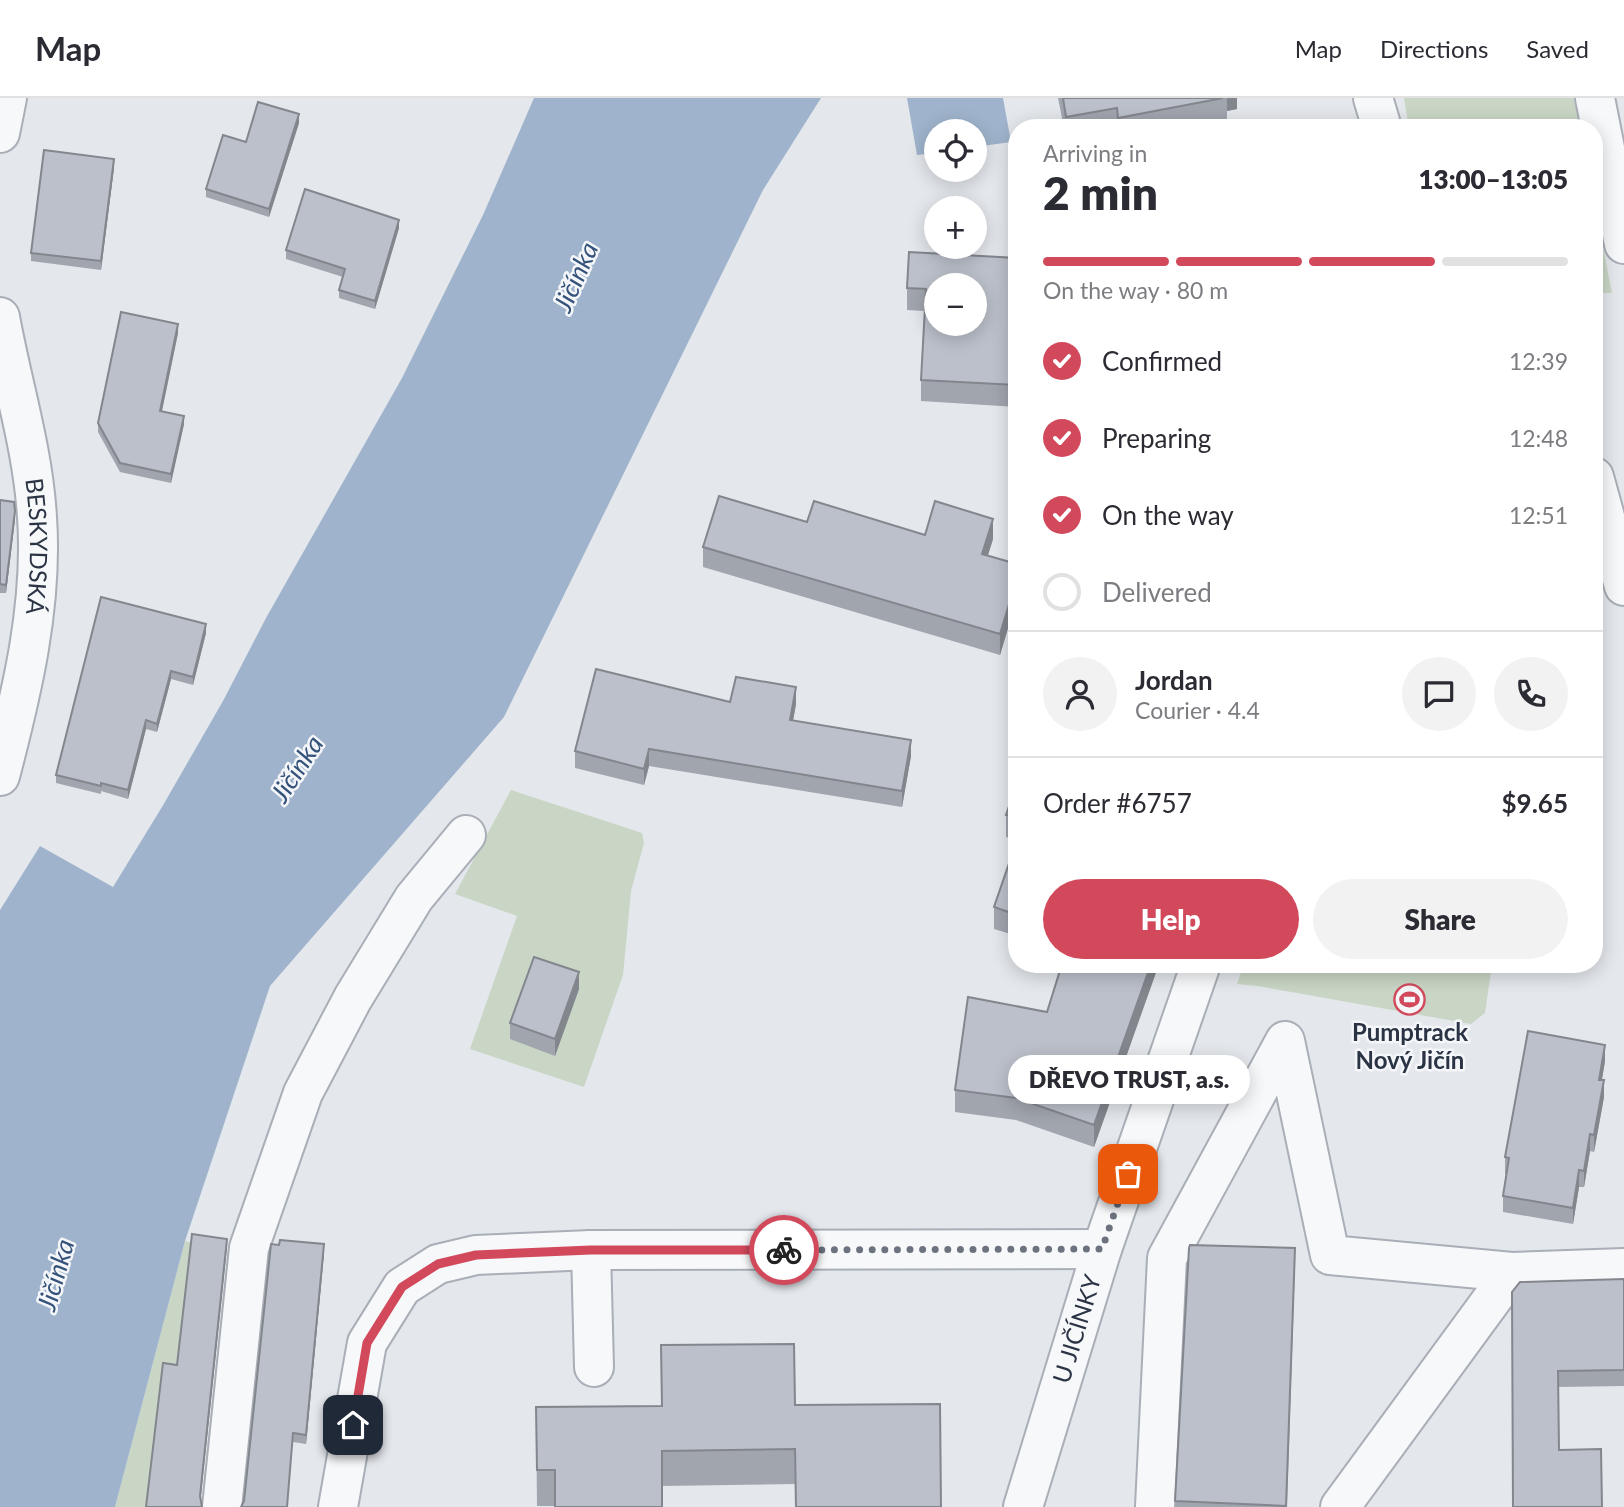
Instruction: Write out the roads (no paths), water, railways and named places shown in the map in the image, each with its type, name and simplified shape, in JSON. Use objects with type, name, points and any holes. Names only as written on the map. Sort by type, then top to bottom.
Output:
[{"type":"street","points":[[0,134],[7,98]]},
{"type":"street","points":[[1373,98],[1379,119]]},
{"type":"street","points":[[1595,98],[1599,119]]},
{"type":"street","points":[[1603,138],[1624,244]]},
{"type":"street","name":"BESKYDSKÁ","points":[[0,317],[26,430],[37,516],[38,567],[35,617],[0,776]]},
{"type":"street","points":[[1603,510],[1624,586]]},
{"type":"street","points":[[222,1507],[249,1248],[303,1093],[353,999],[414,898],[466,835]]},
{"type":"street","points":[[1102,1249],[1198,973]]},
{"type":"street","points":[[1155,1507],[1167,1258],[1285,1041],[1331,1255],[1512,1272],[1624,1268]]},
{"type":"street","name":"U JIČÍNKY","points":[[338,1507],[367,1343],[402,1287],[438,1264],[476,1255],[591,1250],[1102,1249],[1023,1507]]},
{"type":"street","points":[[591,1250],[594,1367]]},
{"type":"street","points":[[1339,1507],[1512,1272]]},
{"type":"water","name":"Jičínka","points":[[534,98],[821,98],[763,190],[504,717],[270,986],[185,1241],[115,1507],[0,1507],[0,910],[40,846],[113,887],[223,701],[266,618],[402,378],[483,215]]},
{"type":"water","points":[[907,98],[1003,98],[1008,142],[987,145],[987,119],[924,119],[924,154],[917,155]]},
{"type":"place","name":"Pumptrack Nový Jičín","points":[[1410,999]]},
{"type":"place","name":"DŘEVO TRUST, a.s.","points":[[1128,1174]]}]
